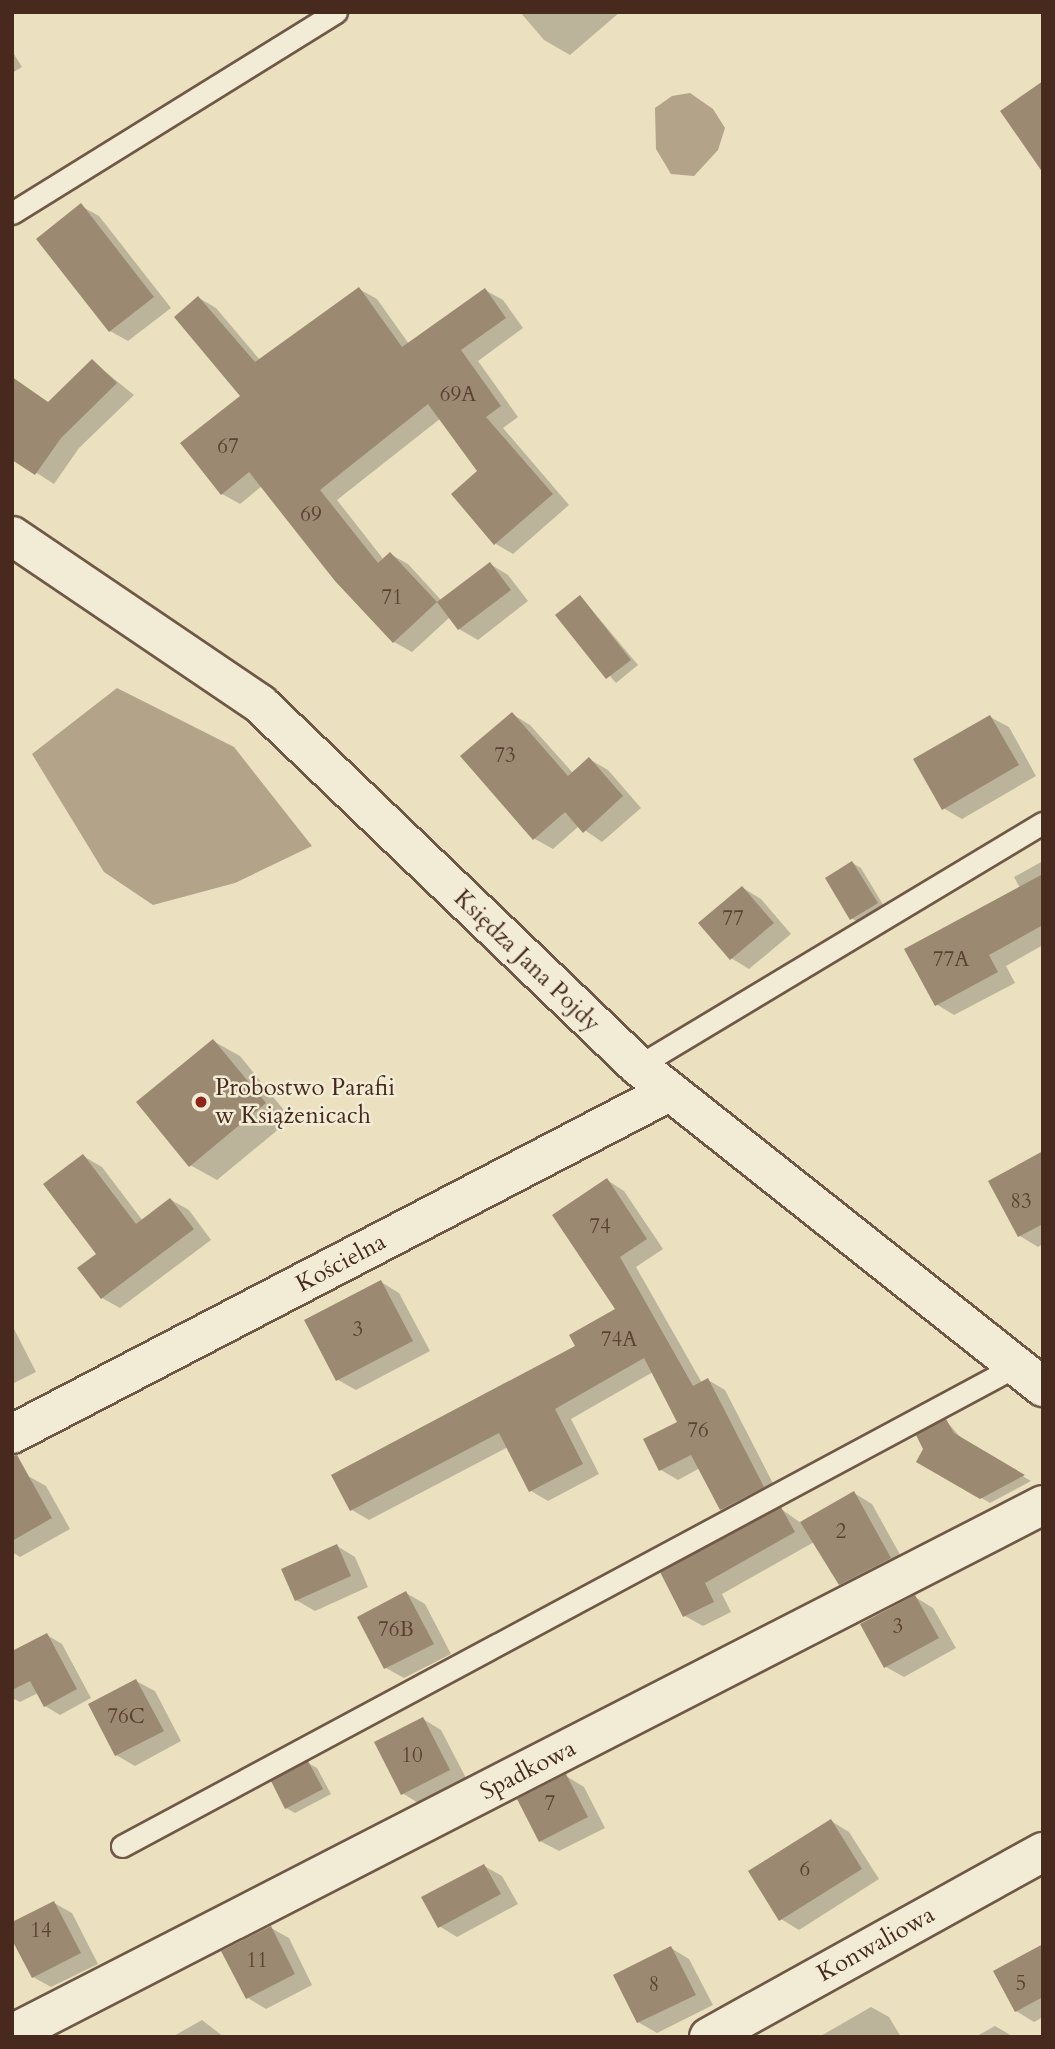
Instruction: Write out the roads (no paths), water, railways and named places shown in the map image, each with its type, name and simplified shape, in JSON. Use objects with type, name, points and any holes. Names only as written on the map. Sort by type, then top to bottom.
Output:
[{"type":"street","name":"Księdza Jana Pojdy","points":[[12,536],[260,704],[638,1066],[1029,1377]]},
{"type":"street","name":"Kościelna","points":[[12,1434],[669,1092]]},
{"type":"street","name":"Spadkowa","points":[[12,2034],[1043,1505]]},
{"type":"street","name":"Konwaliowa","points":[[709,2037],[1043,1852]]},
{"type":"lane","points":[[12,213],[336,12]]},
{"type":"lane","points":[[638,1066],[1043,823]]},
{"type":"lane","points":[[122,1846],[1029,1377]]},
{"type":"place","name":"Probostwo Parafii w Książenicach","points":[[201,1102]]}]
